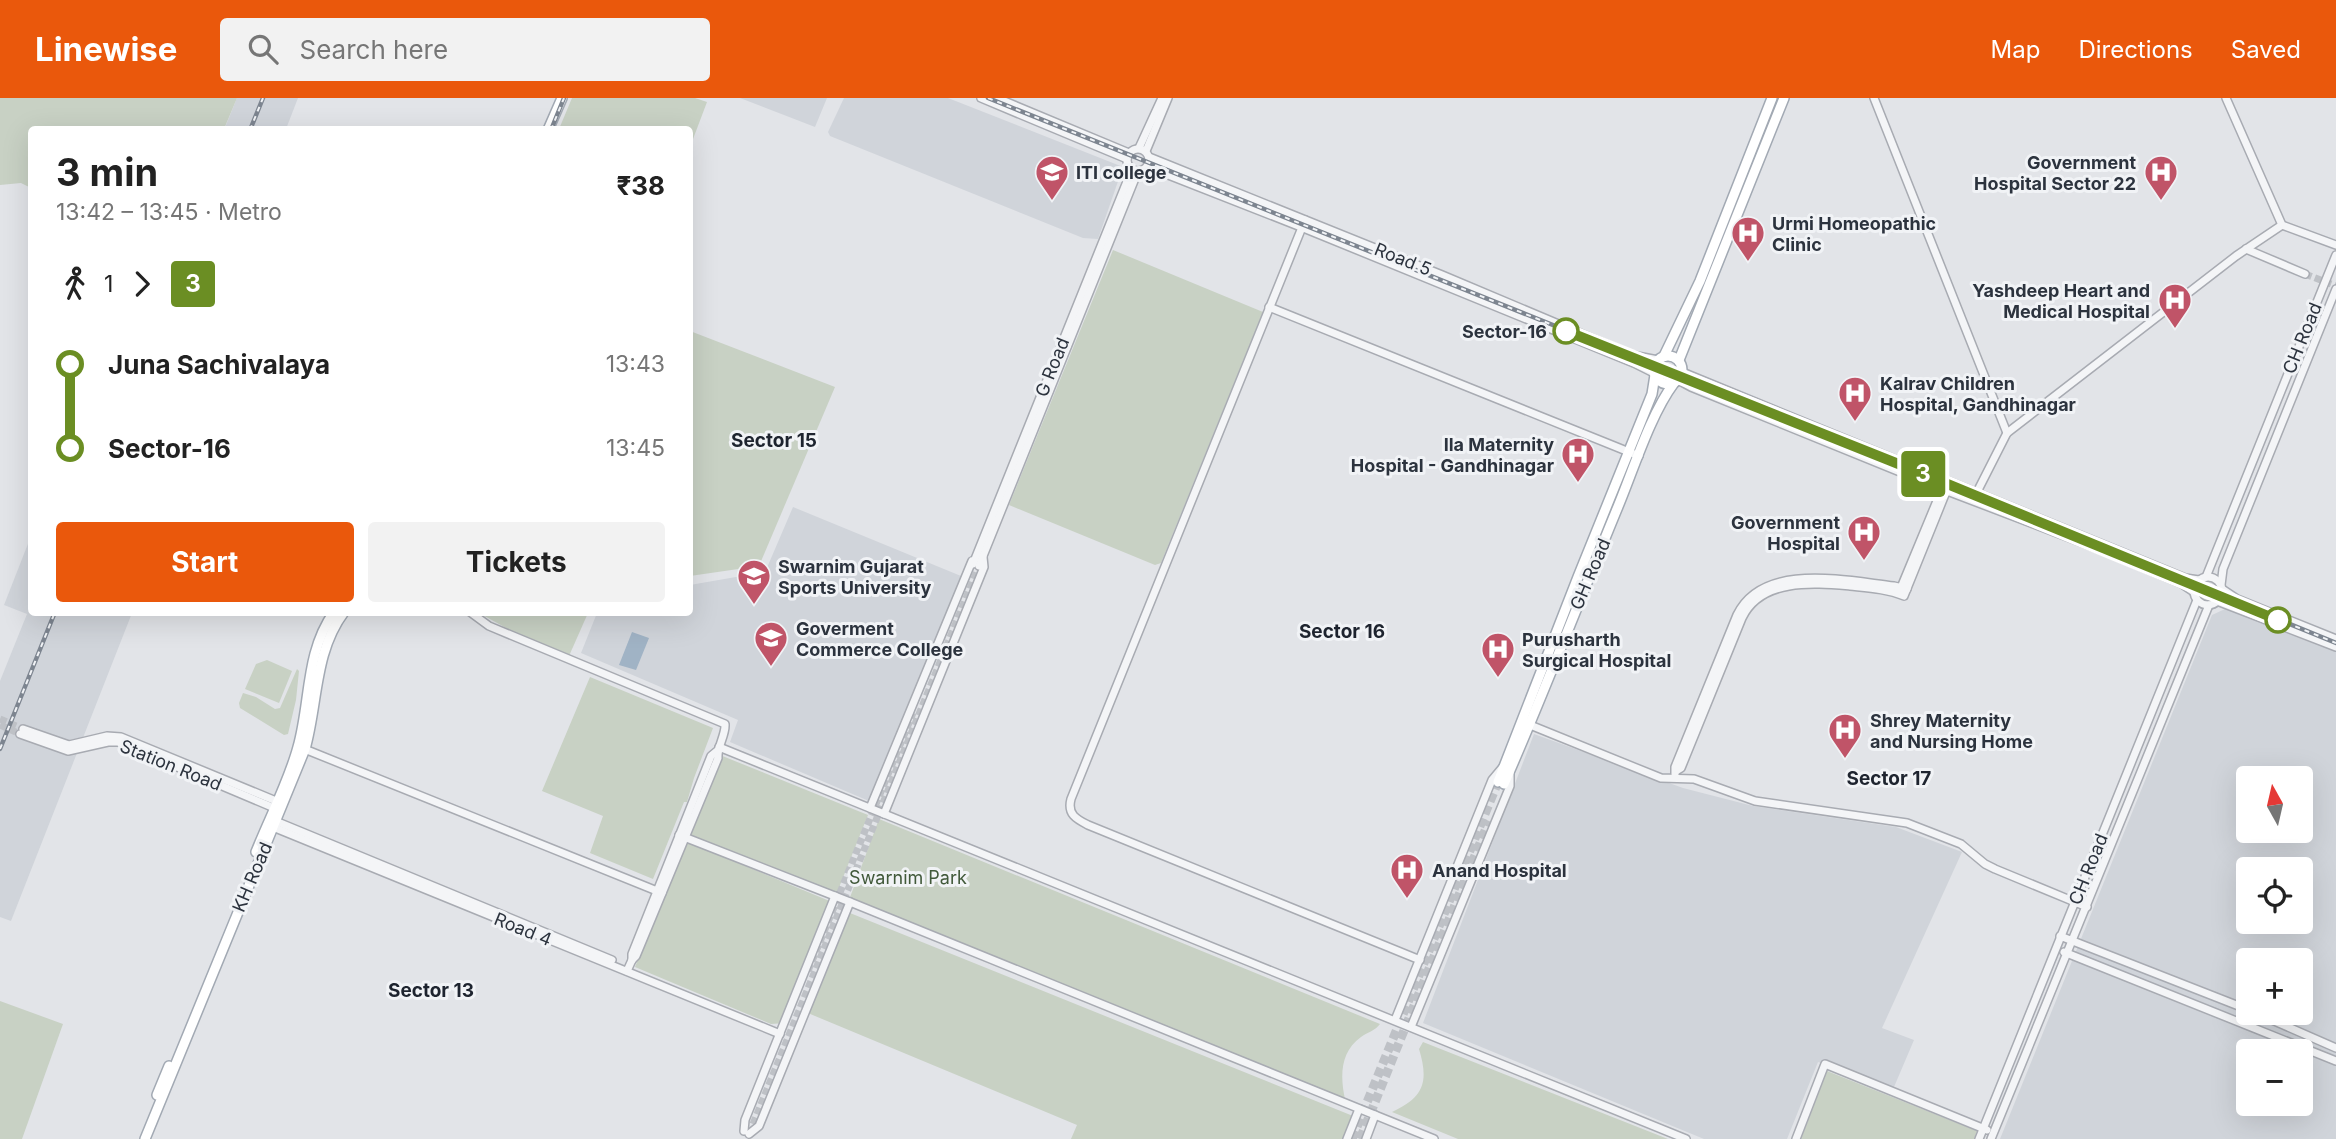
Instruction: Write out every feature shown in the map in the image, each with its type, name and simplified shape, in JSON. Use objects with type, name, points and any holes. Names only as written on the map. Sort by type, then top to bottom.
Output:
[{"type":"main road","points":[[550,126],[562,98]]},
{"type":"main road","points":[[556,126],[567,98]]},
{"type":"main road","points":[[1772,98],[1700,281],[1661,358],[1654,366],[1654,374],[1665,384],[1678,378],[1679,360],[1784,98]]},
{"type":"main road","points":[[1661,358],[1672,356],[1679,360]]},
{"type":"main road","name":"GH Road","points":[[1526,723],[1652,394],[1654,374]]},
{"type":"main road","name":"GH Road","points":[[1501,783],[1665,396],[1678,378]]},
{"type":"main road","name":"KH Road","points":[[302,748],[313,655],[331,616]]},
{"type":"main road","name":"KH Road","points":[[145,1139],[302,748],[314,714],[324,648],[342,616]]},
{"type":"main road","name":"KH Road","points":[[139,1139],[200,998]]},
{"type":"street","points":[[981,98],[1128,156],[1145,152]]},
{"type":"street","points":[[997,98],[1128,156],[1135,170],[1148,167],[1145,152],[1161,98]]},
{"type":"street","points":[[1145,152],[1168,98]]},
{"type":"street","points":[[1874,98],[2007,433]]},
{"type":"street","points":[[2225,98],[2282,225],[2336,246]]},
{"type":"street","name":"Road 5","points":[[1145,152],[1654,374]]},
{"type":"street","name":"Road 5","points":[[1148,167],[1303,223],[1632,355],[1661,358]]},
{"type":"street","name":"G Road","points":[[976,565],[1135,170]]},
{"type":"street","points":[[1303,223],[1071,799],[1070,810],[1074,818],[1087,825],[1420,960]]},
{"type":"street","points":[[1975,497],[2007,433],[2246,249],[2282,225]]},
{"type":"street","points":[[2246,249],[2305,274]]},
{"type":"street","name":"CH Road","points":[[1979,1139],[2195,596],[2336,255]]},
{"type":"street","name":"CH Road","points":[[1992,1136],[2221,587],[2223,569],[2336,289]]},
{"type":"street","points":[[2321,293],[2334,298]]},
{"type":"street","points":[[1269,307],[1639,456]]},
{"type":"street","points":[[1678,378],[1691,387],[1945,490],[1975,497],[2185,578],[2215,579],[2236,599],[2336,639]]},
{"type":"street","points":[[1678,378],[1948,480],[1975,497],[2182,584],[2195,596],[2336,647]]},
{"type":"street","points":[[1675,775],[1675,767],[1737,615],[1750,597],[1776,584],[1799,578],[1826,578],[1902,590],[1948,480]]},
{"type":"street","points":[[870,808],[970,563],[980,556],[984,567],[884,814]]},
{"type":"street","points":[[475,616],[489,626],[722,721],[726,726],[718,749],[718,758],[682,836],[636,956],[629,966]]},
{"type":"street","points":[[1526,723],[1653,776],[1667,779],[1675,775],[1694,779],[1755,801],[1907,822],[1961,844],[1995,869],[2087,907]]},
{"type":"street","name":"Station Road","points":[[22,731],[68,751],[118,742],[278,806]]},
{"type":"street","points":[[302,748],[660,892]]},
{"type":"street","points":[[718,749],[1686,1139]]},
{"type":"street","points":[[1395,1020],[1492,780],[1508,766]]},
{"type":"street","points":[[1411,1027],[1510,786],[1508,766]]},
{"type":"street","name":"Road 4","points":[[271,823],[629,966],[780,1031]]},
{"type":"street","points":[[682,836],[1434,1139]]},
{"type":"street","points":[[745,1136],[745,1120],[835,896]]},
{"type":"street","points":[[745,1136],[759,1126],[850,902]]},
{"type":"street","points":[[2060,936],[2236,1005]]},
{"type":"street","points":[[2056,948],[2336,1061]]},
{"type":"street","points":[[2283,1025],[2336,1048]]},
{"type":"street","points":[[1796,1139],[1825,1064],[1983,1129],[1992,1136]]},
{"type":"street","points":[[1347,1139],[1359,1109]]},
{"type":"street","points":[[1366,1139],[1375,1115]]},
{"type":"street","points":[[745,1136],[750,1123]]},
{"type":"shaded area","points":[[237,98],[298,98],[287,126],[226,126]]},
{"type":"shaded area","points":[[740,98],[827,98],[815,127]]},
{"type":"shaded area","name":"ITI college","points":[[844,98],[948,98],[1123,167],[1098,239],[1083,238],[830,136],[828,132]]},
{"type":"shaded area","name":"Goverment Commerce College","points":[[793,507],[961,576],[869,801],[730,742],[738,720],[581,653],[596,616],[693,616],[693,584],[766,570]]},
{"type":"shaded area","points":[[28,544],[28,616],[131,616],[11,921],[0,917],[0,681],[27,614],[4,605]]},
{"type":"shaded area","points":[[2225,609],[2233,609],[2336,651],[2336,1139],[2000,1139],[2212,615]]},
{"type":"shaded area","points":[[1534,734],[1683,788],[1753,806],[1896,827],[1962,852],[1882,1028],[1914,1040],[1894,1087],[1818,1062],[1787,1139],[1704,1139],[1423,1023]]},
{"type":"green space","points":[[0,98],[237,98],[225,126],[28,126],[28,186],[21,183],[0,185]]},
{"type":"green space","points":[[572,98],[695,98],[707,102],[693,139],[693,126],[560,126]]},
{"type":"green space","points":[[1113,250],[1263,312],[1161,563],[1155,565],[1009,505]]},
{"type":"green space","points":[[693,332],[835,387],[759,566],[693,576]]},
{"type":"green space","points":[[484,616],[587,616],[569,656]]},
{"type":"green space","points":[[267,660],[292,671],[279,703],[245,689],[256,664]]},
{"type":"green space","points":[[297,669],[296,700],[288,734],[284,735],[240,708],[243,693],[256,697],[275,709],[280,708]]},
{"type":"green space","points":[[590,677],[713,728],[687,802],[684,802],[653,879],[590,853],[603,816],[542,791]]},
{"type":"green space","name":"Swarnim Park","points":[[720,755],[868,815],[836,895],[688,835]]},
{"type":"green space","name":"Swarnim Park","points":[[879,819],[1380,1024],[1354,1043],[1345,1057],[1342,1082],[1345,1099],[849,900]]},
{"type":"green space","points":[[690,843],[832,902],[785,1023],[771,1024],[635,967],[683,844]]},
{"type":"green space","points":[[845,911],[1353,1116],[1343,1139],[1071,1139],[1077,1125],[803,1011]]},
{"type":"green space","points":[[0,1001],[63,1024],[22,1139],[0,1139]]},
{"type":"green space","points":[[1423,1042],[1668,1139],[1458,1139],[1392,1112],[1411,1100],[1421,1087],[1424,1071],[1419,1049]]},
{"type":"green space","points":[[1827,1071],[1977,1131],[1974,1139],[1801,1139]]},
{"type":"water","points":[[632,632],[649,638],[636,670],[619,665]]},
{"type":"tunnel","points":[[2305,274],[2336,286]]},
{"type":"tunnel","points":[[753,1124],[979,566]]},
{"type":"tunnel","points":[[808,971],[913,713]]},
{"type":"tunnel","points":[[0,719],[23,729]]},
{"type":"tunnel","points":[[0,725],[20,734]]},
{"type":"tunnel","points":[[1352,1139],[1498,782]]},
{"type":"tunnel","points":[[1360,1139],[1489,821]]},
{"type":"railway","points":[[252,126],[263,98]]},
{"type":"railway","points":[[553,126],[564,98]]},
{"type":"railway","points":[[988,98],[2336,643]]},
{"type":"railway","points":[[0,749],[53,616]]},
{"type":"metro line","name":"3","points":[[1566,331],[2278,620]]},
{"type":"place","name":"ITI college","points":[[1052,202]]},
{"type":"place","name":"Government Hospital Sector 22","points":[[2161,202]]},
{"type":"place","name":"Urmi Homeopathic Clinic","points":[[1748,263]]},
{"type":"place","name":"Yashdeep Heart and Medical Hospital","points":[[2175,330]]},
{"type":"place","name":"Sector-16","points":[[1566,331]]},
{"type":"place","name":"Kalrav Children Hospital, Gandhinagar","points":[[1855,423]]},
{"type":"place","name":"Ila Maternity Hospital - Gandhinagar","points":[[1578,484]]},
{"type":"place","name":"Government Hospital","points":[[1864,562]]},
{"type":"place","name":"Swarnim Gujarat Sports University","points":[[754,606]]},
{"type":"place","name":"Goverment Commerce College","points":[[771,668]]},
{"type":"place","name":"Purusharth Surgical Hospital","points":[[1498,679]]},
{"type":"place","name":"Shrey Maternity and Nursing Home","points":[[1845,760]]},
{"type":"place","name":"Anand Hospital","points":[[1407,900]]},
{"type":"district","name":"Sector 15","points":[[774,440]]},
{"type":"district","name":"Sector 16","points":[[1342,631]]},
{"type":"district","name":"Sector 17","points":[[1889,778]]},
{"type":"district","name":"Sector 13","points":[[431,990]]}]
